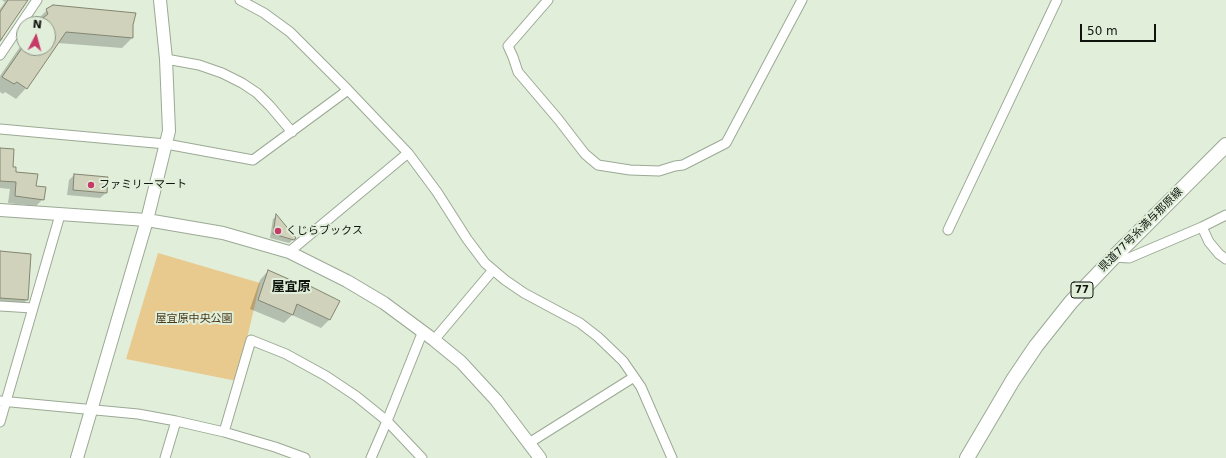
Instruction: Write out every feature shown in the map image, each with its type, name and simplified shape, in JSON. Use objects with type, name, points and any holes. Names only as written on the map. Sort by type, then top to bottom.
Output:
[{"type":"main road","name":"県道77号糸満与那原線","points":[[967,458],[1013,380],[1036,346],[1071,302],[1226,145]]},
{"type":"street","points":[[0,55],[37,0]]},
{"type":"street","points":[[77,458],[147,220],[169,131],[166,59],[160,0]]},
{"type":"street","points":[[240,0],[264,13],[290,32],[408,153],[437,192],[467,239],[485,263],[524,293],[580,323],[623,360],[641,387],[672,458]]},
{"type":"street","points":[[548,0],[508,46],[514,57],[518,72],[558,119],[585,154],[598,165],[630,170],[659,171],[683,165],[726,143],[802,0]]},
{"type":"street","points":[[948,230],[1057,0]]},
{"type":"street","points":[[166,59],[199,65],[222,73],[242,83],[257,93],[292,132]]},
{"type":"street","points":[[0,129],[166,144],[253,160],[348,90]]},
{"type":"street","points":[[289,252],[408,153]]},
{"type":"street","points":[[0,210],[147,220],[223,234],[289,252],[347,281],[384,303],[423,331],[461,362],[496,400],[540,458]]},
{"type":"street","points":[[0,422],[3,401],[60,214]]},
{"type":"street","points":[[1114,257],[1129,258],[1202,227],[1226,215]]},
{"type":"street","points":[[1202,227],[1209,242],[1219,254],[1226,259]]},
{"type":"street","points":[[434,340],[494,270]]},
{"type":"street","points":[[0,306],[32,308]]},
{"type":"street","points":[[371,458],[423,331]]},
{"type":"street","points":[[224,432],[251,340],[286,354],[326,376],[356,396],[387,421],[422,458]]},
{"type":"street","points":[[529,443],[634,377]]},
{"type":"street","points":[[3,401],[138,414],[176,421],[224,432],[275,447],[305,458]]},
{"type":"street","points":[[165,458],[176,421]]},
{"type":"green space","name":"屋宜原中央公園","points":[[158,253],[260,283],[237,381],[126,359]]},
{"type":"building","points":[[8,0],[28,0],[0,41],[0,12]]},
{"type":"building","points":[[53,5],[136,13],[133,25],[133,38],[66,32],[56,47],[56,16],[45,16],[48,14],[46,9]]},
{"type":"building","points":[[16,56],[50,56],[27,89],[17,82],[14,84],[2,77]]},
{"type":"building","points":[[0,148],[14,149],[13,167],[16,167],[16,172],[38,174],[36,186],[46,187],[44,200],[15,196],[16,182],[0,181]]},
{"type":"building","points":[[74,174],[108,177],[107,193],[73,190]]},
{"type":"building","points":[[276,214],[296,238],[294,240],[273,234]]},
{"type":"building","points":[[0,251],[31,254],[28,300],[0,298]]},
{"type":"building","points":[[268,270],[309,288],[310,286],[340,301],[330,320],[297,304],[293,315],[258,300]]},
{"type":"place","name":"ファミリーマート","points":[[91,185]]},
{"type":"place","name":"くじらブックス","points":[[278,231]]},
{"type":"district","name":"屋宜原","points":[[291,288]]}]
